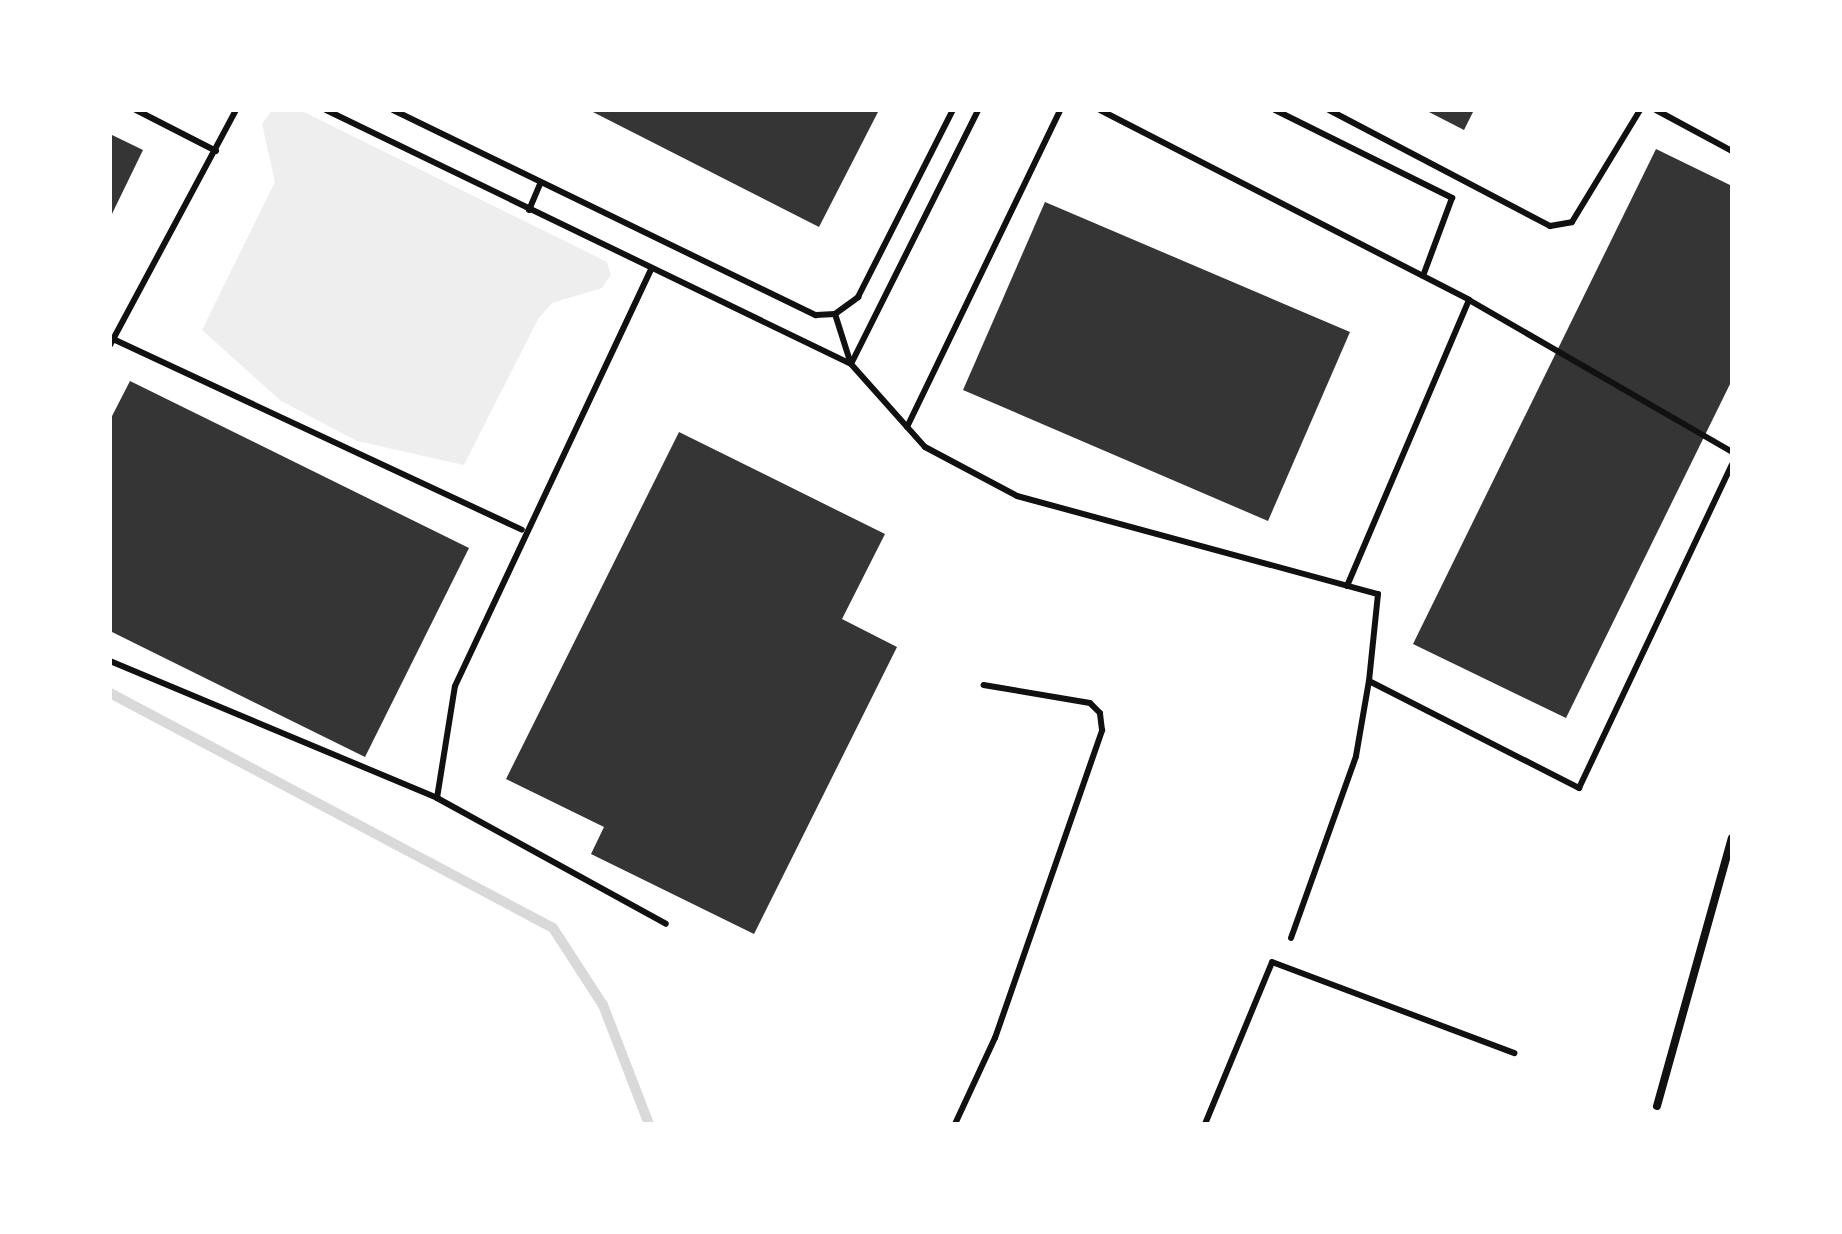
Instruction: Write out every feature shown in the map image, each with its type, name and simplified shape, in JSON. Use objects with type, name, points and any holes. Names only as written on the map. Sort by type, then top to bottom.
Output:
[{"type":"street","points":[[1657,1106],[1732,838]]},
{"type":"lane","points":[[136,110],[216,151]]},
{"type":"lane","points":[[236,110],[112,342],[522,530]]},
{"type":"lane","points":[[326,110],[851,364],[925,447],[1017,496],[1378,594],[1369,681],[1356,756],[1291,938]]},
{"type":"lane","points":[[393,110],[802,310],[835,314],[858,297],[953,110]]},
{"type":"lane","points":[[851,364],[978,110]]},
{"type":"lane","points":[[907,427],[1060,110]]},
{"type":"lane","points":[[1100,110],[1469,300],[1732,452]]},
{"type":"lane","points":[[1275,110],[1452,198],[1423,276]]},
{"type":"lane","points":[[1329,110],[1550,226],[1572,222],[1640,110]]},
{"type":"lane","points":[[1656,110],[1732,151]]},
{"type":"lane","points":[[529,210],[541,182]]},
{"type":"lane","points":[[437,798],[455,686],[522,530],[651,269]]},
{"type":"lane","points":[[1347,586],[1469,300]]},
{"type":"lane","points":[[835,314],[851,364]]},
{"type":"lane","points":[[1369,681],[1579,788],[1732,465]]},
{"type":"lane","points":[[110,661],[437,798],[666,924]]},
{"type":"lane","points":[[955,1124],[995,1038],[1102,730],[1090,703],[984,685]]},
{"type":"lane","points":[[1205,1124],[1272,962],[1514,1053]]},
{"type":"shaded area","points":[[272,110],[300,110],[607,262],[611,275],[602,288],[552,303],[538,319],[464,465],[357,441],[281,401],[202,330],[275,182],[262,124]]},
{"type":"building","points":[[589,110],[879,110],[819,227]]},
{"type":"building","points":[[1425,110],[1474,110],[1464,130]]},
{"type":"building","points":[[110,134],[143,150],[110,218]]},
{"type":"building","points":[[1656,149],[1732,186],[1732,380],[1566,718],[1413,644]]},
{"type":"building","points":[[1045,202],[1350,332],[1268,521],[963,390]]},
{"type":"building","points":[[130,381],[469,548],[365,757],[110,631],[110,420]]},
{"type":"building","points":[[679,432],[885,534],[842,619],[897,647],[754,934],[591,854],[604,827],[506,779]]},
{"type":"waterway","points":[[110,693],[553,928],[603,1005],[649,1124]]}]
